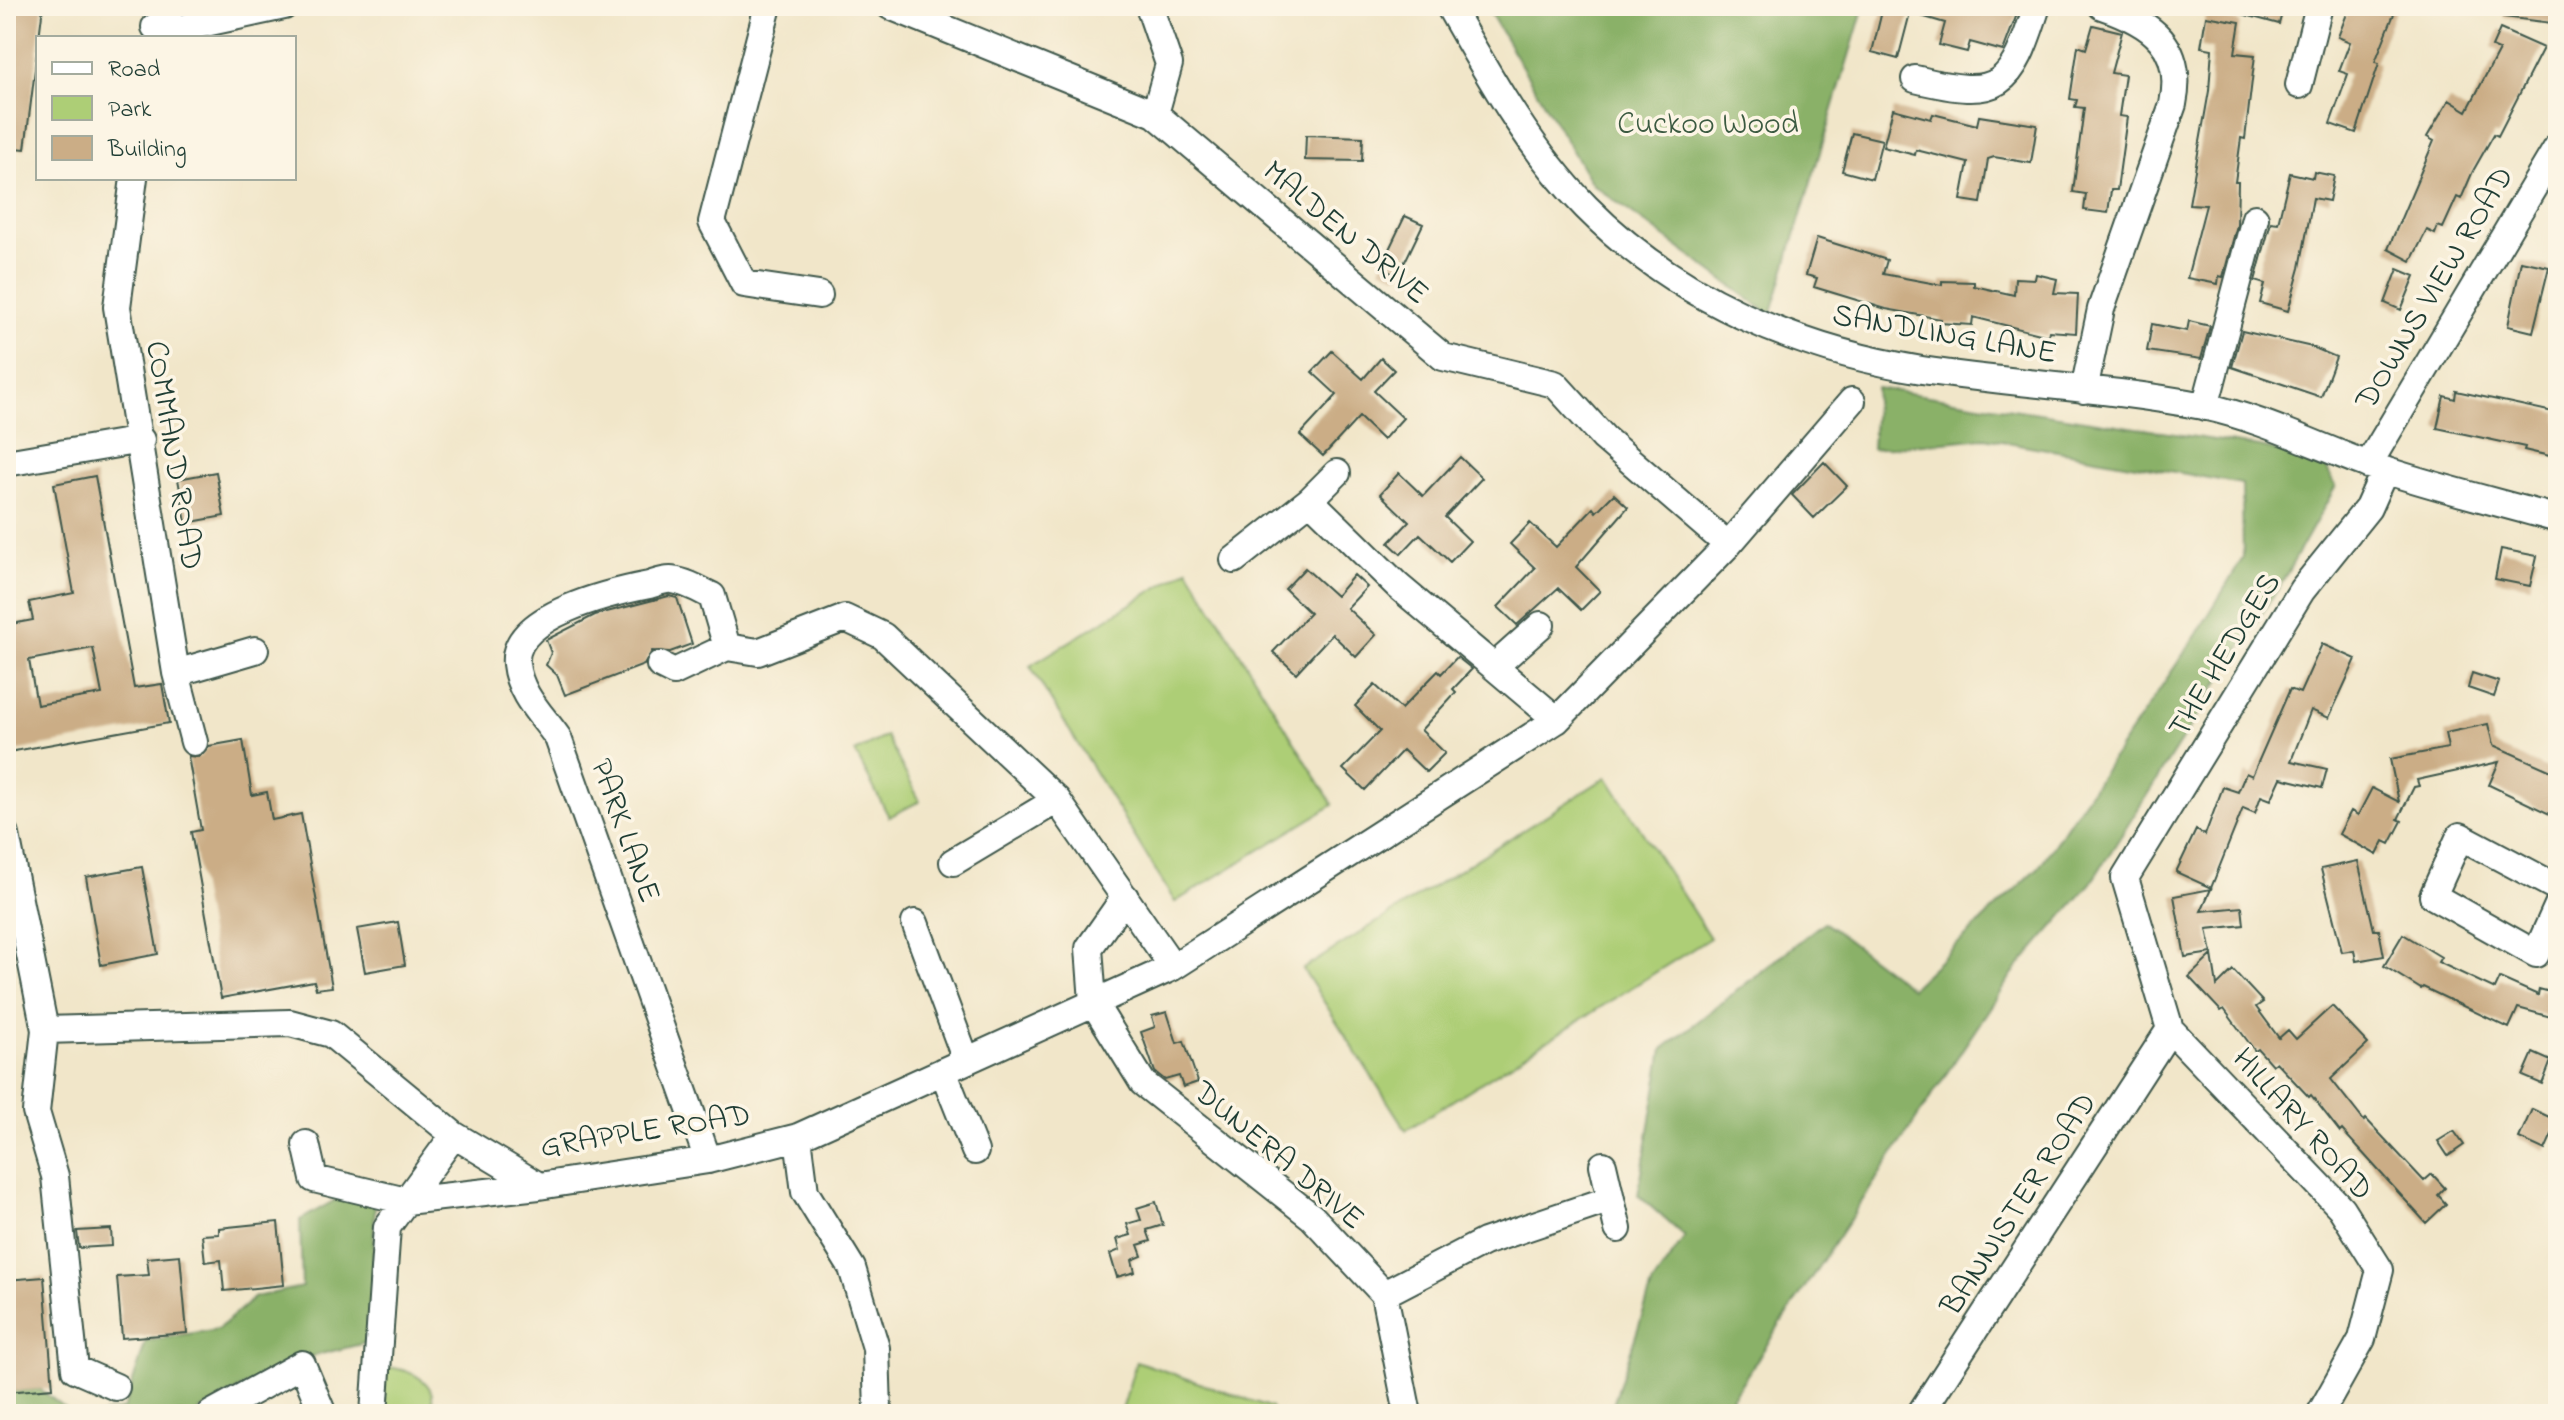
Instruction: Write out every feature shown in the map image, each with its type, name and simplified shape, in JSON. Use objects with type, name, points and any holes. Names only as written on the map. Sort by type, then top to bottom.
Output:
[{"type":"street","points":[[155,24],[182,28],[284,6]]},
{"type":"street","points":[[768,6],[712,222],[744,284],[819,295]]},
{"type":"street","name":"MALDEN DRIVE","points":[[890,6],[1155,114],[1443,357],[1555,384],[1604,438],[1728,545]]},
{"type":"street","points":[[1149,6],[1169,64],[1155,114]]},
{"type":"street","name":"SANDLING LANE","points":[[1449,6],[1529,139],[1587,208],[1642,254],[1710,300],[1773,331],[1870,360],[1971,377],[2205,407],[2259,421],[2376,467],[2558,519]]},
{"type":"street","points":[[1915,79],[1967,90],[1990,87],[2001,80],[2020,57],[2037,6]]},
{"type":"street","points":[[2084,390],[2101,309],[2173,104],[2176,85],[2169,52],[2155,31],[2136,19],[2102,6]]},
{"type":"street","points":[[2299,85],[2319,6]]},
{"type":"street","name":"DOWNS VIEW ROAD","points":[[2376,467],[2558,148]]},
{"type":"street","name":"COMMAND ROAD","points":[[134,180],[117,307],[141,440],[176,673],[194,742]]},
{"type":"street","points":[[2205,407],[2255,218]]},
{"type":"street","name":"GRAPPLE ROAD","points":[[45,1030],[290,1023],[331,1034],[454,1135],[539,1186],[708,1160],[798,1137],[1173,967],[1557,720],[1728,545],[1852,401]]},
{"type":"street","points":[[6,463],[141,440]]},
{"type":"street","name":"THE HEDGES","points":[[2125,878],[2302,590],[2368,508],[2376,467]]},
{"type":"street","points":[[1234,560],[1310,500],[1337,473]]},
{"type":"street","points":[[1310,500],[1398,586],[1557,720]]},
{"type":"street","name":"PARK LANE","points":[[708,1160],[558,738],[525,696],[515,662],[523,638],[545,619],[624,589],[670,579],[712,596],[727,647]]},
{"type":"street","points":[[660,665],[674,672],[727,647],[758,652],[845,618],[883,636],[1057,800],[1173,967]]},
{"type":"street","points":[[1494,667],[1541,625]]},
{"type":"street","points":[[176,673],[255,650]]},
{"type":"street","points":[[953,862],[1057,800]]},
{"type":"street","points":[[6,835],[45,1030],[36,1112],[55,1176],[75,1369],[116,1387]]},
{"type":"street","points":[[2555,919],[2536,954],[2433,896],[2460,836],[2558,888]]},
{"type":"street","name":"HILLARY ROAD","points":[[2125,878],[2170,1029],[2341,1208],[2380,1270],[2362,1339],[2320,1414]]},
{"type":"street","points":[[1093,1002],[1089,948],[1125,897]]},
{"type":"street","points":[[915,923],[975,1151]]},
{"type":"street","name":"DUNERA DRIVE","points":[[1093,1002],[1143,1083],[1312,1217],[1384,1294]]},
{"type":"street","name":"BANNISTER ROAD","points":[[1920,1414],[2170,1029]]},
{"type":"street","points":[[374,1414],[387,1227],[454,1135]]},
{"type":"street","points":[[798,1137],[805,1192],[852,1268],[876,1348],[878,1411],[875,1414]]},
{"type":"street","points":[[306,1144],[314,1179],[406,1201],[539,1186]]},
{"type":"street","points":[[1603,1165],[1618,1229]]},
{"type":"street","points":[[1408,1414],[1384,1294],[1484,1242],[1611,1199]]},
{"type":"street","points":[[212,1414],[302,1364],[323,1414]]},
{"type":"green space","name":"Cuckoo Wood","points":[[1486,6],[1864,6],[1771,315],[1592,184]]},
{"type":"green space","points":[[1876,388],[2260,447],[2323,462],[2336,486],[2281,584],[2091,883],[2013,973],[1721,1414],[1610,1414],[1653,1283],[1685,1237],[1638,1195],[1663,1049],[1824,922],[1911,988],[2039,867],[2197,634],[2243,558],[2242,484],[1985,438],[1872,449]]},
{"type":"green space","points":[[1188,569],[1333,805],[1175,902],[1030,666]]},
{"type":"green space","points":[[886,736],[920,801],[889,817],[855,752]]},
{"type":"green space","points":[[1607,777],[1710,938],[1406,1130],[1303,969]]},
{"type":"green space","points":[[344,1195],[375,1204],[370,1342],[288,1362],[194,1414],[102,1414],[124,1409],[146,1341],[218,1329],[255,1297],[302,1287],[300,1220]]},
{"type":"green space","points":[[1136,1361],[1272,1408],[1273,1414],[1121,1414]]},
{"type":"green space","points":[[385,1367],[413,1374],[428,1386],[432,1403],[427,1414],[384,1414]]},
{"type":"green space","points":[[40,1389],[72,1414],[6,1414],[6,1392]]},
{"type":"building","points":[[6,6],[43,6],[39,36],[36,36],[36,62],[25,149],[6,147]]},
{"type":"building","points":[[1904,6],[1947,6],[1981,15],[1985,6],[2017,14],[2003,51],[1970,42],[1967,52],[1939,45],[1945,23],[1904,11]]},
{"type":"building","points":[[2232,6],[2284,6],[2279,24],[2231,11]]},
{"type":"building","points":[[2350,6],[2396,9],[2375,62],[2379,63],[2356,133],[2330,124],[2348,74],[2339,71],[2350,42],[2338,37]]},
{"type":"building","points":[[2504,6],[2554,6],[2552,23],[2503,17]]},
{"type":"building","points":[[1883,7],[1910,13],[1898,59],[1872,52]]},
{"type":"building","points":[[2206,16],[2240,22],[2235,53],[2255,55],[2245,139],[2241,138],[2235,182],[2238,182],[2237,225],[2223,277],[2219,276],[2218,284],[2187,278],[2206,205],[2189,204],[2209,91],[2212,49],[2201,47]]},
{"type":"building","points":[[2093,25],[2122,32],[2111,73],[2125,75],[2119,116],[2127,117],[2117,190],[2111,190],[2108,213],[2084,210],[2086,194],[2073,192],[2084,108],[2075,107],[2077,100],[2070,99],[2078,46],[2086,49]]},
{"type":"building","points":[[2500,29],[2543,48],[2498,136],[2494,134],[2473,171],[2461,199],[2457,197],[2443,228],[2438,226],[2435,234],[2427,230],[2411,261],[2388,249],[2434,141],[2427,137],[2449,100],[2467,111],[2499,50],[2492,47]]},
{"type":"building","points":[[1893,109],[1931,119],[1933,114],[1977,125],[1979,116],[2037,125],[2031,163],[1994,157],[1988,159],[1981,203],[1961,200],[1968,163],[1916,150],[1915,155],[1883,147]]},
{"type":"building","points":[[1852,133],[1882,140],[1872,179],[1842,171]]},
{"type":"building","points":[[1306,135],[1363,137],[1362,161],[1305,160]]},
{"type":"building","points":[[2314,172],[2334,176],[2329,201],[2313,198],[2300,268],[2288,311],[2260,303],[2265,284],[2255,281],[2271,222],[2278,223],[2290,173],[2313,178]]},
{"type":"building","points":[[1405,216],[1423,224],[1398,276],[1380,268]]},
{"type":"building","points":[[1817,238],[1887,260],[1883,274],[1942,285],[1942,281],[1974,282],[1974,286],[2014,295],[2015,278],[2035,279],[2036,274],[2057,279],[2054,293],[2078,294],[2076,333],[2049,331],[2048,336],[1973,317],[1972,325],[1940,323],[1941,319],[1886,309],[1814,287],[1817,278],[1806,275]]},
{"type":"building","points":[[2521,261],[2549,267],[2533,332],[2508,326]]},
{"type":"building","points":[[2398,269],[2415,276],[2401,310],[2385,303]]},
{"type":"building","points":[[2189,321],[2210,326],[2201,359],[2147,351],[2152,324],[2187,331]]},
{"type":"building","points":[[2242,331],[2312,347],[2336,357],[2321,397],[2232,367]]},
{"type":"building","points":[[1332,351],[1363,379],[1381,358],[1394,370],[1374,391],[1403,418],[1383,440],[1359,417],[1323,456],[1300,435],[1337,395],[1312,372]]},
{"type":"building","points":[[2456,391],[2558,413],[2558,458],[2524,450],[2525,447],[2437,428],[2444,396],[2455,399]]},
{"type":"building","points":[[1460,457],[1482,478],[1445,517],[1470,541],[1450,562],[1420,534],[1401,554],[1389,543],[1409,522],[1380,494],[1399,473],[1423,496]]},
{"type":"building","points":[[1824,462],[1847,486],[1814,518],[1792,495]]},
{"type":"building","points":[[216,472],[224,516],[186,523],[178,479]]},
{"type":"building","points":[[95,476],[134,688],[162,684],[169,723],[9,752],[6,625],[33,620],[29,602],[74,593],[54,484]],"holes":[[[93,648],[102,694],[37,705],[29,660]]]},
{"type":"building","points":[[1614,494],[1628,507],[1576,567],[1600,591],[1581,610],[1558,588],[1517,625],[1498,607],[1535,568],[1510,544],[1530,523],[1556,547],[1593,508],[1596,512]]},
{"type":"building","points":[[2501,549],[2537,556],[2530,586],[2495,579]]},
{"type":"building","points":[[1305,568],[1336,596],[1354,575],[1367,587],[1347,608],[1376,635],[1356,657],[1332,634],[1296,673],[1273,652],[1310,613],[1285,589]]},
{"type":"building","points":[[669,596],[677,598],[692,644],[670,652],[652,651],[644,665],[565,695],[557,675],[546,665],[551,653],[546,640],[595,615]]},
{"type":"building","points":[[2322,644],[2356,659],[2329,718],[2311,710],[2291,761],[2327,769],[2322,788],[2281,778],[2271,800],[2261,796],[2255,813],[2243,808],[2211,888],[2176,872],[2196,830],[2205,835],[2223,787],[2238,792],[2246,773],[2252,776],[2290,689],[2300,693]]},
{"type":"building","points":[[1457,657],[1472,669],[1453,689],[1456,692],[1421,730],[1445,753],[1426,772],[1403,750],[1365,790],[1343,769],[1380,731],[1355,706],[1375,685],[1401,709],[1438,671],[1441,674]]},
{"type":"building","points":[[2472,673],[2499,682],[2494,697],[2468,688]]},
{"type":"building","points":[[2488,724],[2493,745],[2558,774],[2558,818],[2489,785],[2499,762],[2417,780],[2419,786],[2414,787],[2398,819],[2402,821],[2390,844],[2384,841],[2377,855],[2339,834],[2351,811],[2358,815],[2372,788],[2399,802],[2390,759],[2448,748],[2445,733]]},
{"type":"building","points":[[243,740],[252,795],[267,792],[272,820],[301,814],[332,987],[316,989],[314,981],[221,998],[191,832],[201,830],[188,756],[199,757],[209,746]]},
{"type":"building","points":[[2358,861],[2374,930],[2379,930],[2384,956],[2356,961],[2354,950],[2342,952],[2321,869]]},
{"type":"building","points":[[142,867],[158,954],[101,965],[86,877]]},
{"type":"building","points":[[2211,889],[2201,911],[2242,907],[2244,925],[2207,929],[2212,953],[2185,957],[2174,896]]},
{"type":"building","points":[[398,922],[405,965],[365,972],[357,929]]},
{"type":"building","points":[[2403,934],[2441,957],[2438,962],[2495,989],[2500,978],[2538,995],[2539,989],[2558,994],[2558,1019],[2518,1008],[2509,1028],[2423,987],[2421,989],[2384,966]]},
{"type":"building","points":[[2212,955],[2217,986],[2233,970],[2263,1002],[2256,1007],[2279,1038],[2288,1030],[2296,1039],[2332,1006],[2368,1044],[2331,1079],[2364,1121],[2366,1119],[2424,1181],[2432,1174],[2445,1188],[2438,1195],[2446,1204],[2426,1223],[2342,1130],[2340,1132],[2311,1095],[2309,1097],[2276,1062],[2272,1065],[2258,1049],[2255,1051],[2224,1009],[2221,1011],[2189,977]]},
{"type":"building","points":[[1167,1012],[1177,1043],[1184,1041],[1198,1082],[1183,1087],[1179,1076],[1165,1080],[1155,1072],[1141,1032],[1155,1027],[1152,1016]]},
{"type":"building","points":[[2533,1053],[2551,1061],[2542,1084],[2523,1076]]},
{"type":"building","points":[[2532,1109],[2558,1121],[2545,1150],[2519,1138]]},
{"type":"building","points":[[2454,1131],[2464,1145],[2448,1156],[2438,1141]]},
{"type":"building","points":[[1156,1202],[1163,1225],[1147,1230],[1151,1241],[1138,1245],[1142,1256],[1132,1260],[1135,1272],[1117,1277],[1110,1254],[1120,1250],[1117,1239],[1131,1235],[1127,1224],[1141,1220],[1137,1208]]},
{"type":"building","points":[[278,1222],[284,1285],[224,1291],[221,1260],[205,1262],[202,1235],[219,1234],[219,1228]]},
{"type":"building","points":[[111,1229],[112,1246],[79,1248],[77,1231]]},
{"type":"building","points":[[180,1255],[187,1333],[122,1338],[117,1277],[149,1275],[147,1258]]},
{"type":"building","points":[[44,1277],[53,1388],[6,1392],[6,1280]]}]
